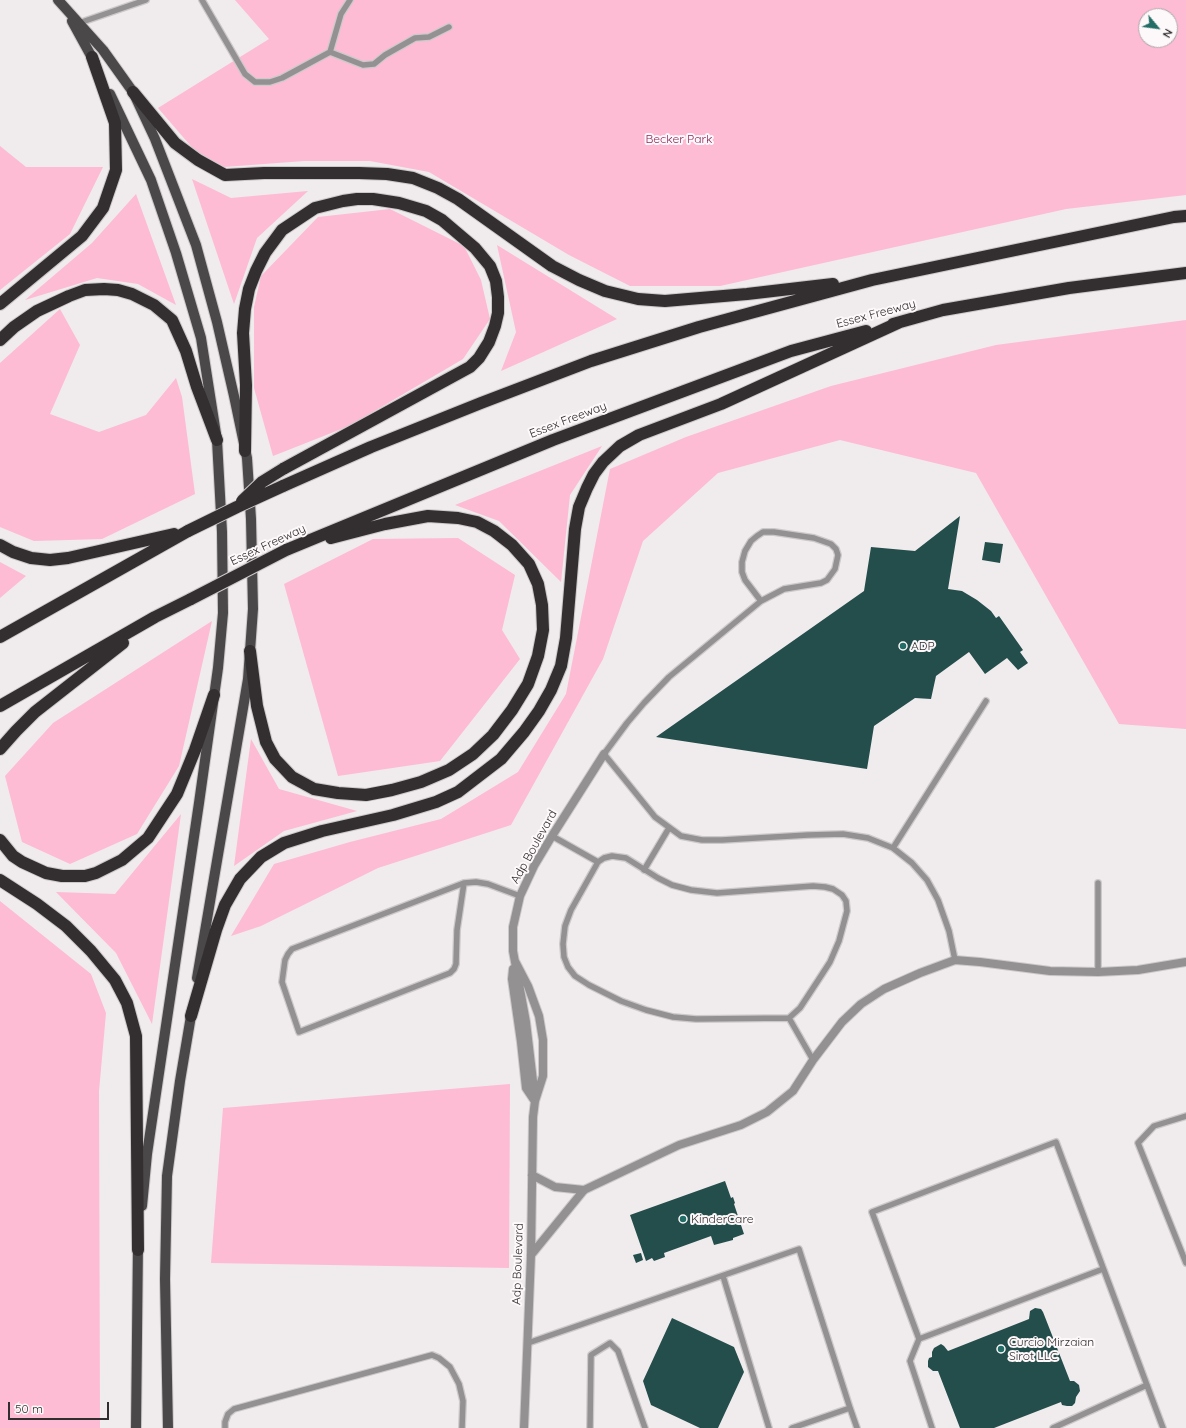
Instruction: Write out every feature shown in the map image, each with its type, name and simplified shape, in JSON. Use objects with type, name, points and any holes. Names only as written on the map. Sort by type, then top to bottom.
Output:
[{"type":"highway","points":[[0,304],[82,236],[104,208],[116,170],[115,122],[92,57]]},
{"type":"highway","points":[[133,92],[175,143],[198,160],[225,175],[264,173],[359,173],[387,174],[413,178],[438,188],[458,199],[552,266],[605,291],[638,300],[665,301],[698,299],[872,280]]},
{"type":"highway","points":[[237,506],[262,482],[283,469],[470,367],[479,358],[489,342],[498,312],[496,281],[490,266],[475,248],[442,220],[426,211],[399,203],[373,199],[343,201],[315,208],[282,230],[265,253],[256,271],[249,289],[245,309],[245,451]]},
{"type":"highway","points":[[0,637],[188,531],[237,506],[371,446],[591,361],[699,327],[872,280],[1174,217],[1186,216]]},
{"type":"highway","name":"Essex Freeway","points":[[0,706],[155,617],[286,550],[553,440],[791,351],[943,310],[1069,288],[1186,273]]},
{"type":"highway","points":[[0,340],[14,327],[37,311],[85,290],[118,290],[132,294],[154,305],[172,320],[186,351],[197,387],[217,440]]},
{"type":"highway","points":[[191,1016],[224,905],[240,879],[261,857],[284,843],[322,831],[393,816],[436,802],[458,792],[501,759],[539,712],[551,690],[561,666],[566,638],[575,529],[579,507],[594,474],[603,462],[620,446],[639,435],[721,404],[900,322]]},
{"type":"highway","points":[[250,651],[257,706],[266,742],[275,759],[292,777],[314,789],[338,793],[366,794],[392,790],[421,782],[449,770],[473,754],[493,735],[512,710],[528,684],[538,656],[543,630],[542,605],[538,584],[529,564],[512,545],[494,531],[477,522],[458,518],[428,516],[385,524],[286,550]]},
{"type":"highway","points":[[0,545],[13,552],[31,558],[50,560],[105,551],[188,531]]},
{"type":"highway","points":[[0,749],[35,712],[155,617]]},
{"type":"highway","points":[[0,840],[4,847],[13,856],[22,862],[46,873],[62,876],[85,876],[108,868],[122,860],[148,838],[177,794],[195,750],[214,695]]},
{"type":"highway","points":[[0,880],[37,904],[66,926],[91,951],[115,980],[127,1003],[136,1036],[138,1250]]},
{"type":"main road","points":[[60,3],[103,50],[133,92],[155,139],[196,245],[217,322],[234,396],[245,451],[251,519],[253,609],[248,679],[180,1081],[167,1176],[165,1279],[168,1428]]},
{"type":"main road","points":[[60,3],[92,57],[151,180],[176,252],[201,338],[217,440],[222,532],[223,613],[214,695],[147,1154],[138,1250],[136,1428]]},
{"type":"street","name":"Adp Boulevard","points":[[524,1428],[535,1101],[543,1076],[543,1040],[539,1016],[531,993],[515,960],[513,952],[513,927],[520,896],[534,866],[604,754]]},
{"type":"street","name":"Adp Boulevard","points":[[515,960],[512,979],[526,1088],[535,1101]]},
{"type":"street","points":[[531,1255],[584,1190],[678,1145],[741,1124],[767,1112],[793,1091],[813,1060],[842,1022],[861,1004],[884,989],[920,972],[955,960],[1050,971],[1098,972],[1138,970],[1186,962]]},
{"type":"street","points":[[532,1175],[555,1187],[584,1190]]},
{"type":"lane","points":[[79,23],[146,0]]},
{"type":"lane","points":[[202,0],[245,74],[255,82],[270,82],[282,78],[330,52],[341,14],[350,0]]},
{"type":"lane","points":[[330,52],[363,65],[374,64],[385,55],[415,38],[429,37],[448,27]]},
{"type":"lane","points":[[761,600],[745,580],[742,572],[742,562],[745,551],[757,536],[763,532],[774,532],[814,538],[831,544],[836,549],[838,555],[835,569],[828,580],[821,583],[784,589],[761,600],[669,677],[635,713],[604,754],[655,817],[681,836],[702,840],[722,840],[843,834],[868,838],[893,848],[912,863],[927,880],[938,900],[949,931],[955,960]]},
{"type":"lane","points":[[893,848],[986,701]]},
{"type":"lane","points":[[644,870],[669,828]]},
{"type":"lane","points":[[552,836],[598,862]]},
{"type":"lane","points":[[612,856],[626,858],[644,870],[672,885],[691,890],[716,893],[813,886],[829,888],[842,895],[846,901],[847,911],[833,955],[810,994],[800,1008],[789,1018],[696,1020],[673,1017],[646,1010],[621,1001],[589,985],[575,976],[568,967],[564,957],[563,944],[565,926],[578,896],[598,862],[604,858],[612,856]]},
{"type":"lane","points":[[464,884],[457,930],[456,964],[450,973],[299,1032],[282,982],[285,960],[292,949],[464,884],[476,882],[488,884],[520,896]]},
{"type":"lane","points":[[1098,883],[1098,972]]},
{"type":"lane","points":[[789,1018],[813,1060]]},
{"type":"lane","points":[[1186,1116],[1154,1126],[1138,1143],[1186,1263]]},
{"type":"lane","points":[[920,1339],[872,1212],[1056,1142],[1163,1428]]},
{"type":"lane","points":[[528,1343],[799,1249],[856,1428]]},
{"type":"lane","points":[[932,1428],[910,1361],[920,1339],[1104,1269]]},
{"type":"lane","points":[[723,1276],[769,1428]]},
{"type":"lane","points":[[590,1428],[591,1355],[610,1343],[618,1352],[645,1428]]},
{"type":"lane","points":[[225,1428],[225,1422],[228,1414],[234,1409],[432,1355],[439,1358],[450,1368],[459,1384],[463,1401],[462,1428]]},
{"type":"lane","points":[[1053,1428],[1147,1385]]},
{"type":"lane","points":[[792,1428],[850,1408]]},
{"type":"green space","name":"Becker Park","points":[[235,0],[1186,0],[1186,195],[1066,209],[720,286],[630,286],[569,255],[429,172],[370,161],[304,161],[224,167],[196,152],[158,108],[269,39]]},
{"type":"green space","points":[[0,146],[26,167],[103,167],[70,234],[0,290]]},
{"type":"green space","points":[[192,179],[231,198],[308,191],[257,238],[234,304]]},
{"type":"green space","points":[[136,194],[176,305],[138,284],[97,278],[25,300],[92,243]]},
{"type":"green space","points":[[390,209],[464,246],[481,280],[490,319],[463,359],[349,426],[273,456],[254,388],[254,307],[261,276],[318,217]]},
{"type":"green space","points":[[497,245],[617,319],[501,371],[516,332]]},
{"type":"green space","points":[[60,309],[80,345],[50,414],[99,432],[146,415],[176,378],[182,397],[195,494],[102,539],[34,541],[0,527],[0,363]]},
{"type":"green space","points":[[1186,320],[1186,729],[1119,724],[976,473],[840,440],[718,473],[643,541],[603,659],[511,825],[378,868],[261,926],[231,936],[274,864],[350,842],[441,819],[518,772],[566,694],[610,469],[686,437],[831,386],[996,345]]},
{"type":"green space","points":[[602,446],[570,495],[561,582],[499,521],[455,505]]},
{"type":"green space","points":[[458,538],[515,575],[502,630],[520,659],[440,761],[338,776],[284,584],[373,539]]},
{"type":"green space","points":[[0,562],[26,576],[0,598]]},
{"type":"green space","points":[[212,621],[179,766],[137,834],[70,864],[22,842],[5,776],[53,723]]},
{"type":"green space","points":[[251,739],[279,789],[357,811],[284,831],[234,866]]},
{"type":"green space","points":[[181,814],[152,1024],[116,953],[56,892],[115,894]]},
{"type":"green space","points":[[0,901],[91,974],[106,1013],[99,1091],[100,1428],[0,1428]]},
{"type":"green space","points":[[510,1084],[509,1268],[211,1263],[223,1108]]},
{"type":"building","name":"ADP","points":[[960,516],[948,589],[962,591],[991,611],[996,618],[999,616],[1023,650],[1020,652],[1028,663],[1018,670],[1007,658],[985,674],[969,652],[936,676],[931,699],[915,698],[874,726],[867,769],[656,737],[864,591],[871,547],[915,551]]},
{"type":"building","points":[[985,542],[1003,544],[1000,563],[982,560]]},
{"type":"building","points":[[725,1181],[731,1198],[733,1197],[744,1234],[733,1238],[733,1240],[714,1245],[711,1236],[664,1253],[665,1257],[654,1261],[652,1258],[646,1261],[630,1215]]},
{"type":"building","points":[[641,1253],[643,1260],[636,1263],[633,1255]]},
{"type":"building","points":[[1035,1308],[1041,1309],[1043,1312],[1070,1381],[1074,1381],[1079,1385],[1080,1391],[1076,1397],[1075,1403],[1072,1406],[1067,1406],[1062,1405],[1061,1402],[994,1428],[960,1428],[938,1371],[933,1371],[928,1367],[928,1361],[929,1358],[932,1357],[934,1348],[941,1344],[948,1351],[1029,1319],[1030,1311]]},
{"type":"building","points":[[672,1318],[734,1347],[744,1372],[718,1428],[700,1428],[651,1405],[643,1381]]},
{"type":"place","name":"ADP","points":[[903,646]]},
{"type":"place","name":"KinderCare","points":[[683,1219]]},
{"type":"place","name":"Curcio Mirzaian Sirot LLC","points":[[1001,1349]]}]
